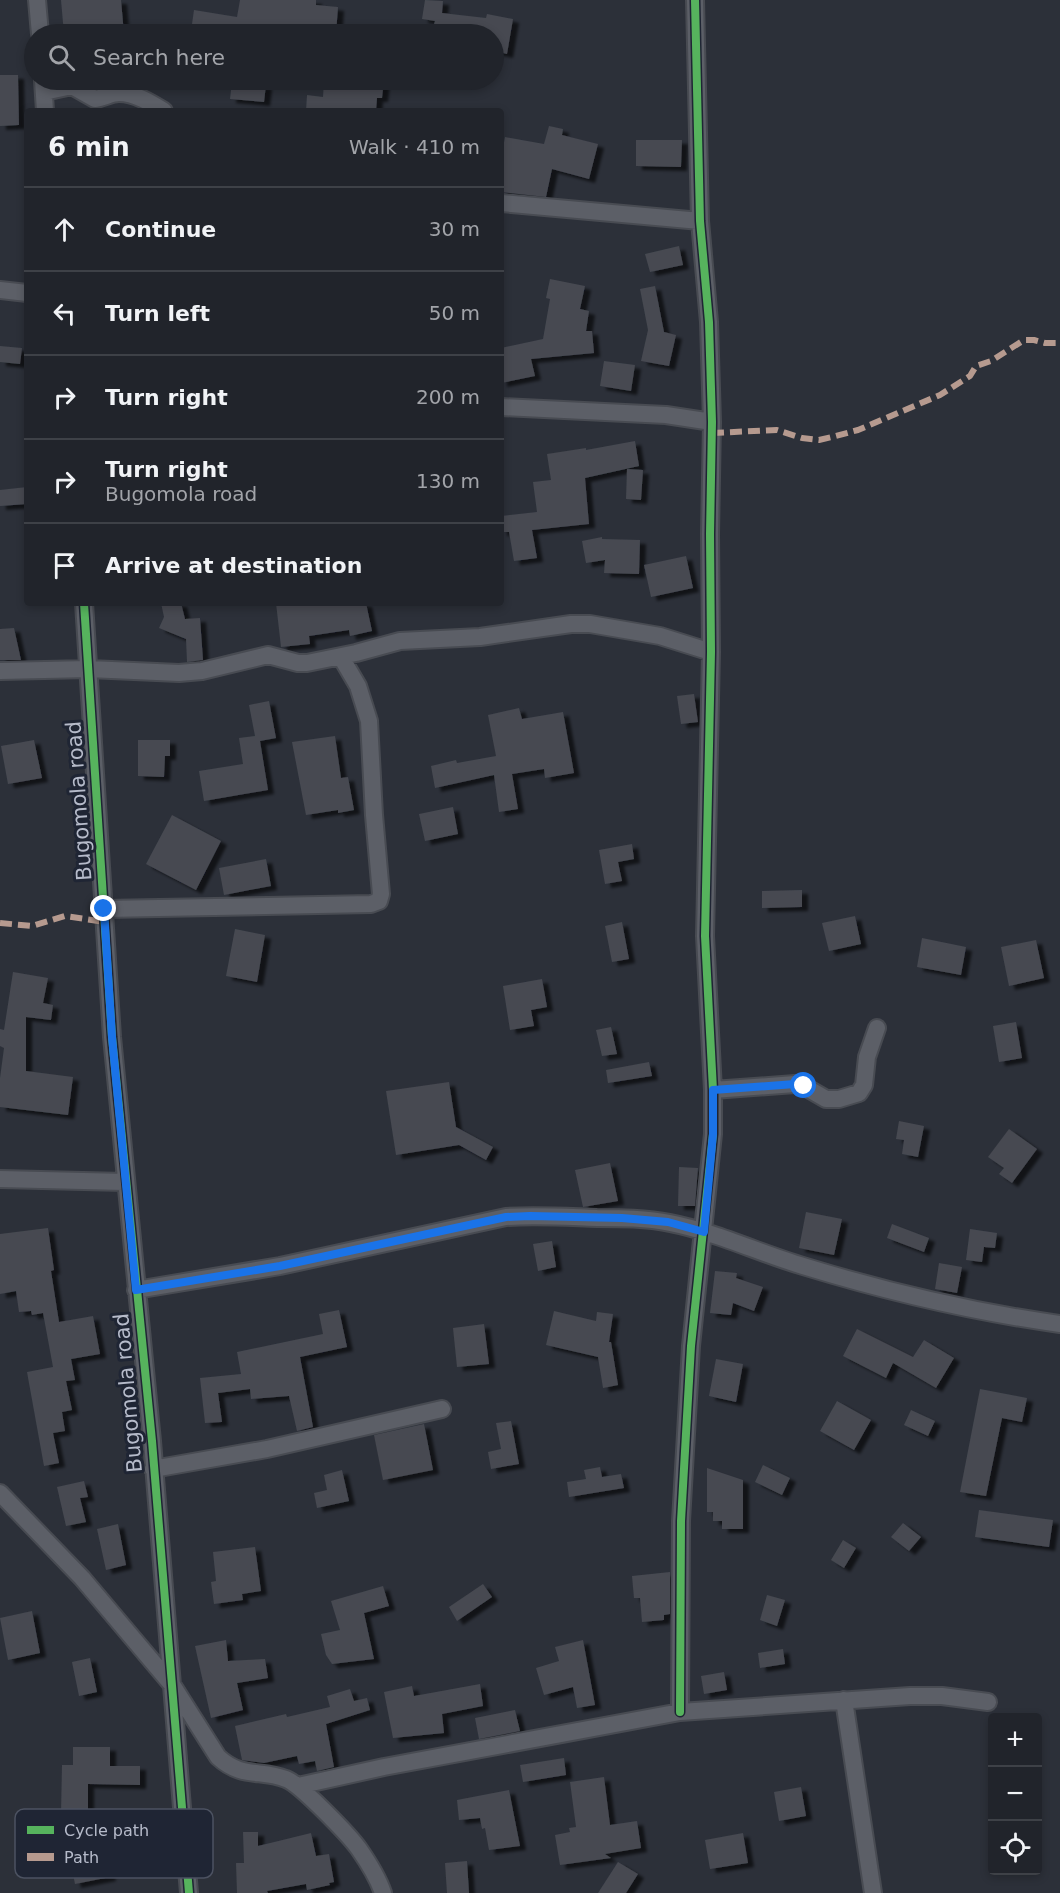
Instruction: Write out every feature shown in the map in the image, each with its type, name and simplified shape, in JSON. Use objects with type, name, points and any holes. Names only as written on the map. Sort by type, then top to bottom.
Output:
[{"type":"street","points":[[37,0],[39,24]]},
{"type":"street","points":[[680,1712],[681,1521],[691,1346],[713,1134],[705,936],[711,652],[712,422],[709,322],[700,221],[695,0]]},
{"type":"street","points":[[43,90],[45,108]]},
{"type":"street","points":[[82,90],[95,99],[118,93],[128,94],[160,108]]},
{"type":"street","points":[[504,203],[700,221]]},
{"type":"street","points":[[0,290],[24,293]]},
{"type":"street","points":[[504,408],[666,415],[712,422]]},
{"type":"street","name":"Bugomola road","points":[[84,606],[112,1037],[152,1441],[183,1809]]},
{"type":"street","points":[[0,671],[89,669],[179,673],[202,671],[260,656],[273,656],[298,663],[341,657],[400,641],[480,637],[571,624],[590,624],[660,636],[711,652]]},
{"type":"street","points":[[104,909],[371,904],[379,901],[381,894],[369,721],[358,686],[341,657]]},
{"type":"street","points":[[713,1090],[800,1084],[826,1099],[856,1095],[864,1085],[867,1058],[877,1028]]},
{"type":"street","points":[[0,1179],[125,1182]]},
{"type":"street","points":[[136,1290],[280,1266],[506,1217],[622,1218],[668,1222],[869,1286],[967,1310],[1060,1324]]},
{"type":"street","points":[[153,1469],[267,1449],[442,1409]]},
{"type":"street","points":[[0,1493],[82,1578],[173,1686],[210,1747],[227,1765],[240,1771],[277,1776],[298,1786],[358,1848],[383,1893]]},
{"type":"street","points":[[298,1786],[406,1762],[680,1712],[844,1700],[942,1696],[988,1702]]},
{"type":"street","points":[[844,1700],[873,1893]]},
{"type":"street","name":"Bugomola road","points":[[188,1878],[189,1893]]},
{"type":"building","points":[[61,0],[121,0],[123,24],[63,24]]},
{"type":"building","points":[[240,0],[316,0],[316,5],[338,7],[337,24],[192,24],[194,10],[237,17]]},
{"type":"building","points":[[425,0],[443,1],[442,13],[486,18],[487,14],[513,19],[507,54],[504,53],[504,24],[434,24],[435,21],[422,19]]},
{"type":"building","points":[[0,75],[18,75],[19,125],[0,126]]},
{"type":"building","points":[[231,90],[265,90],[264,102],[230,99]]},
{"type":"building","points":[[323,90],[383,90],[382,98],[377,98],[376,108],[306,108],[307,95],[323,97]]},
{"type":"building","points":[[549,126],[563,129],[562,135],[598,144],[589,179],[552,169],[546,197],[504,192],[505,137],[544,144]]},
{"type":"building","points":[[636,140],[682,140],[681,167],[636,166]]},
{"type":"building","points":[[679,246],[683,265],[650,272],[645,254]]},
{"type":"building","points":[[550,279],[585,286],[580,309],[589,311],[586,331],[592,331],[594,353],[531,359],[535,376],[504,382],[504,347],[543,339],[550,299],[546,298]]},
{"type":"building","points":[[655,286],[664,332],[676,335],[669,366],[641,361],[648,330],[640,289]]},
{"type":"building","points":[[0,346],[22,348],[20,364],[0,362]]},
{"type":"building","points":[[604,361],[635,365],[631,391],[600,386]]},
{"type":"building","points":[[635,441],[639,466],[585,478],[589,524],[532,530],[537,558],[514,561],[509,532],[504,532],[504,516],[537,512],[533,482],[551,480],[547,454],[586,448],[586,450]]},
{"type":"building","points":[[627,469],[643,470],[641,500],[626,499]]},
{"type":"building","points":[[24,487],[24,504],[0,506],[0,490]]},
{"type":"building","points":[[602,537],[602,539],[640,540],[639,574],[604,573],[605,560],[586,563],[582,541]]},
{"type":"building","points":[[686,556],[693,588],[651,597],[644,565]]},
{"type":"building","points":[[162,606],[182,606],[185,619],[200,618],[203,660],[187,662],[186,639],[159,628],[164,617]]},
{"type":"building","points":[[276,606],[367,606],[372,631],[350,636],[349,630],[309,636],[310,644],[281,647]]},
{"type":"building","points":[[14,628],[21,660],[0,660],[0,629]]},
{"type":"building","points":[[694,694],[698,722],[681,724],[677,696]]},
{"type":"building","points":[[269,701],[276,738],[260,741],[268,790],[204,801],[199,771],[243,764],[239,738],[255,736],[249,705]]},
{"type":"building","points":[[519,708],[522,719],[563,712],[574,773],[545,778],[544,769],[512,774],[518,809],[499,812],[494,775],[435,788],[431,766],[456,760],[457,763],[496,756],[488,715]]},
{"type":"building","points":[[335,736],[341,778],[348,777],[354,810],[306,815],[292,742]]},
{"type":"building","points":[[34,740],[42,778],[8,784],[1,746]]},
{"type":"building","points":[[138,740],[170,740],[170,756],[165,756],[164,777],[138,776]]},
{"type":"building","points":[[453,807],[458,834],[425,841],[419,814]]},
{"type":"building","points":[[172,815],[221,841],[196,890],[146,864]]},
{"type":"building","points":[[632,844],[634,859],[618,862],[622,881],[605,884],[599,850]]},
{"type":"building","points":[[266,859],[271,886],[224,895],[219,868]]},
{"type":"building","points":[[802,890],[802,907],[762,908],[762,891]]},
{"type":"building","points":[[855,916],[861,944],[829,951],[822,923]]},
{"type":"building","points":[[622,922],[629,959],[612,962],[605,926]]},
{"type":"building","points":[[235,929],[265,935],[257,982],[226,976]]},
{"type":"building","points":[[922,938],[966,947],[961,975],[917,967]]},
{"type":"building","points":[[1036,940],[1044,978],[1009,986],[1001,947]]},
{"type":"building","points":[[13,972],[48,978],[43,1003],[53,1005],[51,1020],[26,1017],[26,1071],[73,1077],[68,1115],[0,1107],[0,1078],[4,1048],[0,1046],[0,1029],[4,1030]]},
{"type":"building","points":[[542,979],[547,1007],[531,1010],[534,1026],[510,1030],[503,986]]},
{"type":"building","points":[[1016,1022],[1022,1058],[999,1062],[993,1026]]},
{"type":"building","points":[[611,1027],[617,1054],[602,1056],[596,1030]]},
{"type":"building","points":[[649,1062],[652,1076],[608,1083],[606,1070]]},
{"type":"building","points":[[449,1082],[456,1127],[493,1147],[486,1160],[459,1145],[396,1155],[386,1091]]},
{"type":"building","points":[[899,1121],[924,1126],[918,1157],[902,1154],[904,1140],[896,1139]]},
{"type":"building","points":[[1009,1129],[1037,1149],[1012,1183],[999,1174],[1004,1168],[988,1157]]},
{"type":"building","points":[[610,1163],[618,1201],[583,1207],[575,1170]]},
{"type":"building","points":[[679,1167],[698,1168],[695,1206],[678,1206]]},
{"type":"building","points":[[806,1212],[842,1219],[834,1255],[799,1248]]},
{"type":"building","points":[[892,1224],[929,1238],[924,1252],[887,1238]]},
{"type":"building","points":[[48,1228],[54,1270],[51,1271],[59,1322],[93,1316],[100,1354],[71,1359],[75,1380],[66,1381],[72,1410],[62,1412],[65,1431],[53,1433],[59,1463],[44,1466],[27,1372],[53,1367],[43,1313],[32,1315],[31,1311],[19,1312],[16,1291],[0,1294],[0,1234]]},
{"type":"building","points":[[970,1229],[997,1233],[995,1248],[984,1247],[982,1262],[966,1260]]},
{"type":"building","points":[[552,1241],[556,1267],[538,1271],[533,1244]]},
{"type":"building","points":[[939,1263],[962,1267],[957,1293],[935,1289]]},
{"type":"building","points":[[715,1271],[737,1273],[736,1278],[763,1287],[754,1311],[733,1303],[731,1315],[710,1313]]},
{"type":"building","points":[[339,1310],[347,1347],[300,1357],[313,1427],[297,1431],[289,1396],[251,1399],[250,1389],[218,1393],[222,1422],[205,1423],[200,1378],[241,1374],[237,1352],[323,1334],[319,1314]]},
{"type":"building","points":[[554,1311],[596,1321],[597,1312],[613,1314],[609,1342],[611,1342],[618,1385],[603,1388],[598,1357],[546,1345]]},
{"type":"building","points":[[484,1324],[489,1364],[457,1367],[453,1328]]},
{"type":"building","points":[[857,1329],[913,1357],[924,1340],[954,1358],[936,1388],[893,1363],[886,1378],[843,1356]]},
{"type":"building","points":[[716,1359],[743,1364],[736,1402],[709,1396]]},
{"type":"building","points":[[980,1389],[1027,1398],[1022,1422],[1002,1418],[986,1496],[960,1492]]},
{"type":"building","points":[[837,1401],[871,1420],[854,1450],[820,1431]]},
{"type":"building","points":[[911,1410],[935,1421],[928,1436],[904,1425]]},
{"type":"building","points":[[511,1421],[519,1464],[491,1469],[488,1452],[501,1449],[496,1423]]},
{"type":"building","points":[[424,1424],[433,1470],[383,1480],[374,1435]]},
{"type":"building","points":[[763,1465],[790,1478],[782,1495],[755,1482]]},
{"type":"building","points":[[600,1467],[602,1477],[621,1474],[624,1488],[569,1497],[567,1482],[586,1479],[584,1470]]},
{"type":"building","points":[[707,1468],[743,1480],[743,1529],[722,1529],[722,1521],[713,1521],[713,1512],[707,1512]]},
{"type":"building","points":[[342,1470],[349,1501],[317,1508],[314,1493],[327,1490],[324,1475]]},
{"type":"building","points":[[84,1481],[88,1497],[80,1498],[86,1522],[66,1526],[57,1487]]},
{"type":"building","points":[[979,1510],[1053,1520],[1049,1547],[975,1537]]},
{"type":"building","points":[[903,1523],[921,1537],[909,1551],[891,1537]]},
{"type":"building","points":[[118,1524],[126,1565],[106,1570],[97,1529]]},
{"type":"building","points":[[843,1540],[856,1548],[844,1568],[831,1560]]},
{"type":"building","points":[[255,1547],[261,1591],[242,1594],[243,1600],[214,1604],[211,1582],[216,1581],[213,1552]]},
{"type":"building","points":[[670,1572],[670,1614],[664,1615],[664,1620],[642,1622],[640,1598],[634,1598],[632,1576]]},
{"type":"building","points":[[483,1584],[492,1597],[457,1621],[449,1607]]},
{"type":"building","points":[[383,1586],[389,1606],[364,1613],[374,1659],[332,1664],[326,1655],[321,1634],[340,1630],[331,1601]]},
{"type":"building","points":[[767,1595],[785,1600],[777,1626],[760,1620]]},
{"type":"building","points":[[32,1611],[40,1653],[8,1660],[0,1618]]},
{"type":"building","points":[[226,1640],[228,1661],[265,1659],[268,1678],[237,1683],[243,1710],[211,1718],[195,1646]]},
{"type":"building","points":[[583,1640],[595,1705],[577,1708],[573,1687],[544,1695],[536,1668],[559,1661],[555,1647]]},
{"type":"building","points":[[783,1649],[785,1664],[760,1668],[758,1653]]},
{"type":"building","points":[[90,1658],[97,1692],[79,1696],[72,1662]]},
{"type":"building","points":[[724,1672],[727,1690],[704,1694],[701,1676]]},
{"type":"building","points":[[480,1684],[483,1706],[442,1714],[444,1733],[393,1738],[384,1692],[412,1686],[414,1696]]},
{"type":"building","points":[[350,1689],[354,1701],[367,1698],[370,1710],[326,1724],[334,1767],[317,1771],[315,1761],[299,1764],[297,1756],[264,1763],[242,1760],[235,1726],[330,1707],[327,1696]]},
{"type":"building","points":[[515,1710],[520,1731],[479,1739],[475,1718]]},
{"type":"building","points":[[73,1747],[110,1747],[110,1766],[140,1766],[140,1785],[88,1784],[88,1809],[61,1809],[62,1765],[73,1765]]},
{"type":"building","points":[[564,1758],[566,1775],[523,1782],[520,1765]]},
{"type":"building","points":[[604,1777],[610,1825],[637,1821],[641,1848],[605,1854],[611,1858],[560,1865],[555,1835],[570,1832],[569,1828],[576,1827],[570,1782]]},
{"type":"building","points":[[801,1787],[806,1816],[779,1821],[774,1792]]},
{"type":"building","points":[[509,1790],[520,1846],[489,1850],[485,1828],[482,1829],[480,1818],[459,1820],[457,1800]]},
{"type":"building","points":[[243,1832],[258,1832],[258,1846],[311,1833],[316,1856],[329,1854],[334,1882],[307,1890],[306,1884],[267,1891],[268,1893],[237,1893],[236,1863],[244,1863]]},
{"type":"building","points":[[743,1833],[748,1863],[710,1869],[705,1840]]},
{"type":"building","points":[[467,1861],[469,1893],[447,1893],[445,1863]]},
{"type":"building","points":[[618,1862],[638,1874],[626,1893],[598,1893]]},
{"type":"building","points":[[74,1878],[105,1878],[75,1884]]},
{"type":"marked path","points":[[712,433],[777,430],[802,438],[819,440],[832,437],[858,430],[940,395],[970,376],[976,366],[991,361],[1024,340],[1060,343]]},
{"type":"marked path","points":[[0,923],[32,926],[65,916],[105,922]]},
{"type":"cycle path","points":[[680,1712],[681,1521],[691,1346],[713,1134],[705,936],[711,652],[712,422],[709,322],[700,221],[695,0]]},
{"type":"cycle path","points":[[84,606],[112,1037],[152,1441],[182,1809]]},
{"type":"cycle path","points":[[188,1878],[189,1893]]},
{"type":"route","points":[[104,909],[112,1037],[136,1290],[280,1266],[506,1217],[622,1218],[668,1222],[704,1232],[713,1134],[713,1090],[795,1084],[804,1086]]}]
